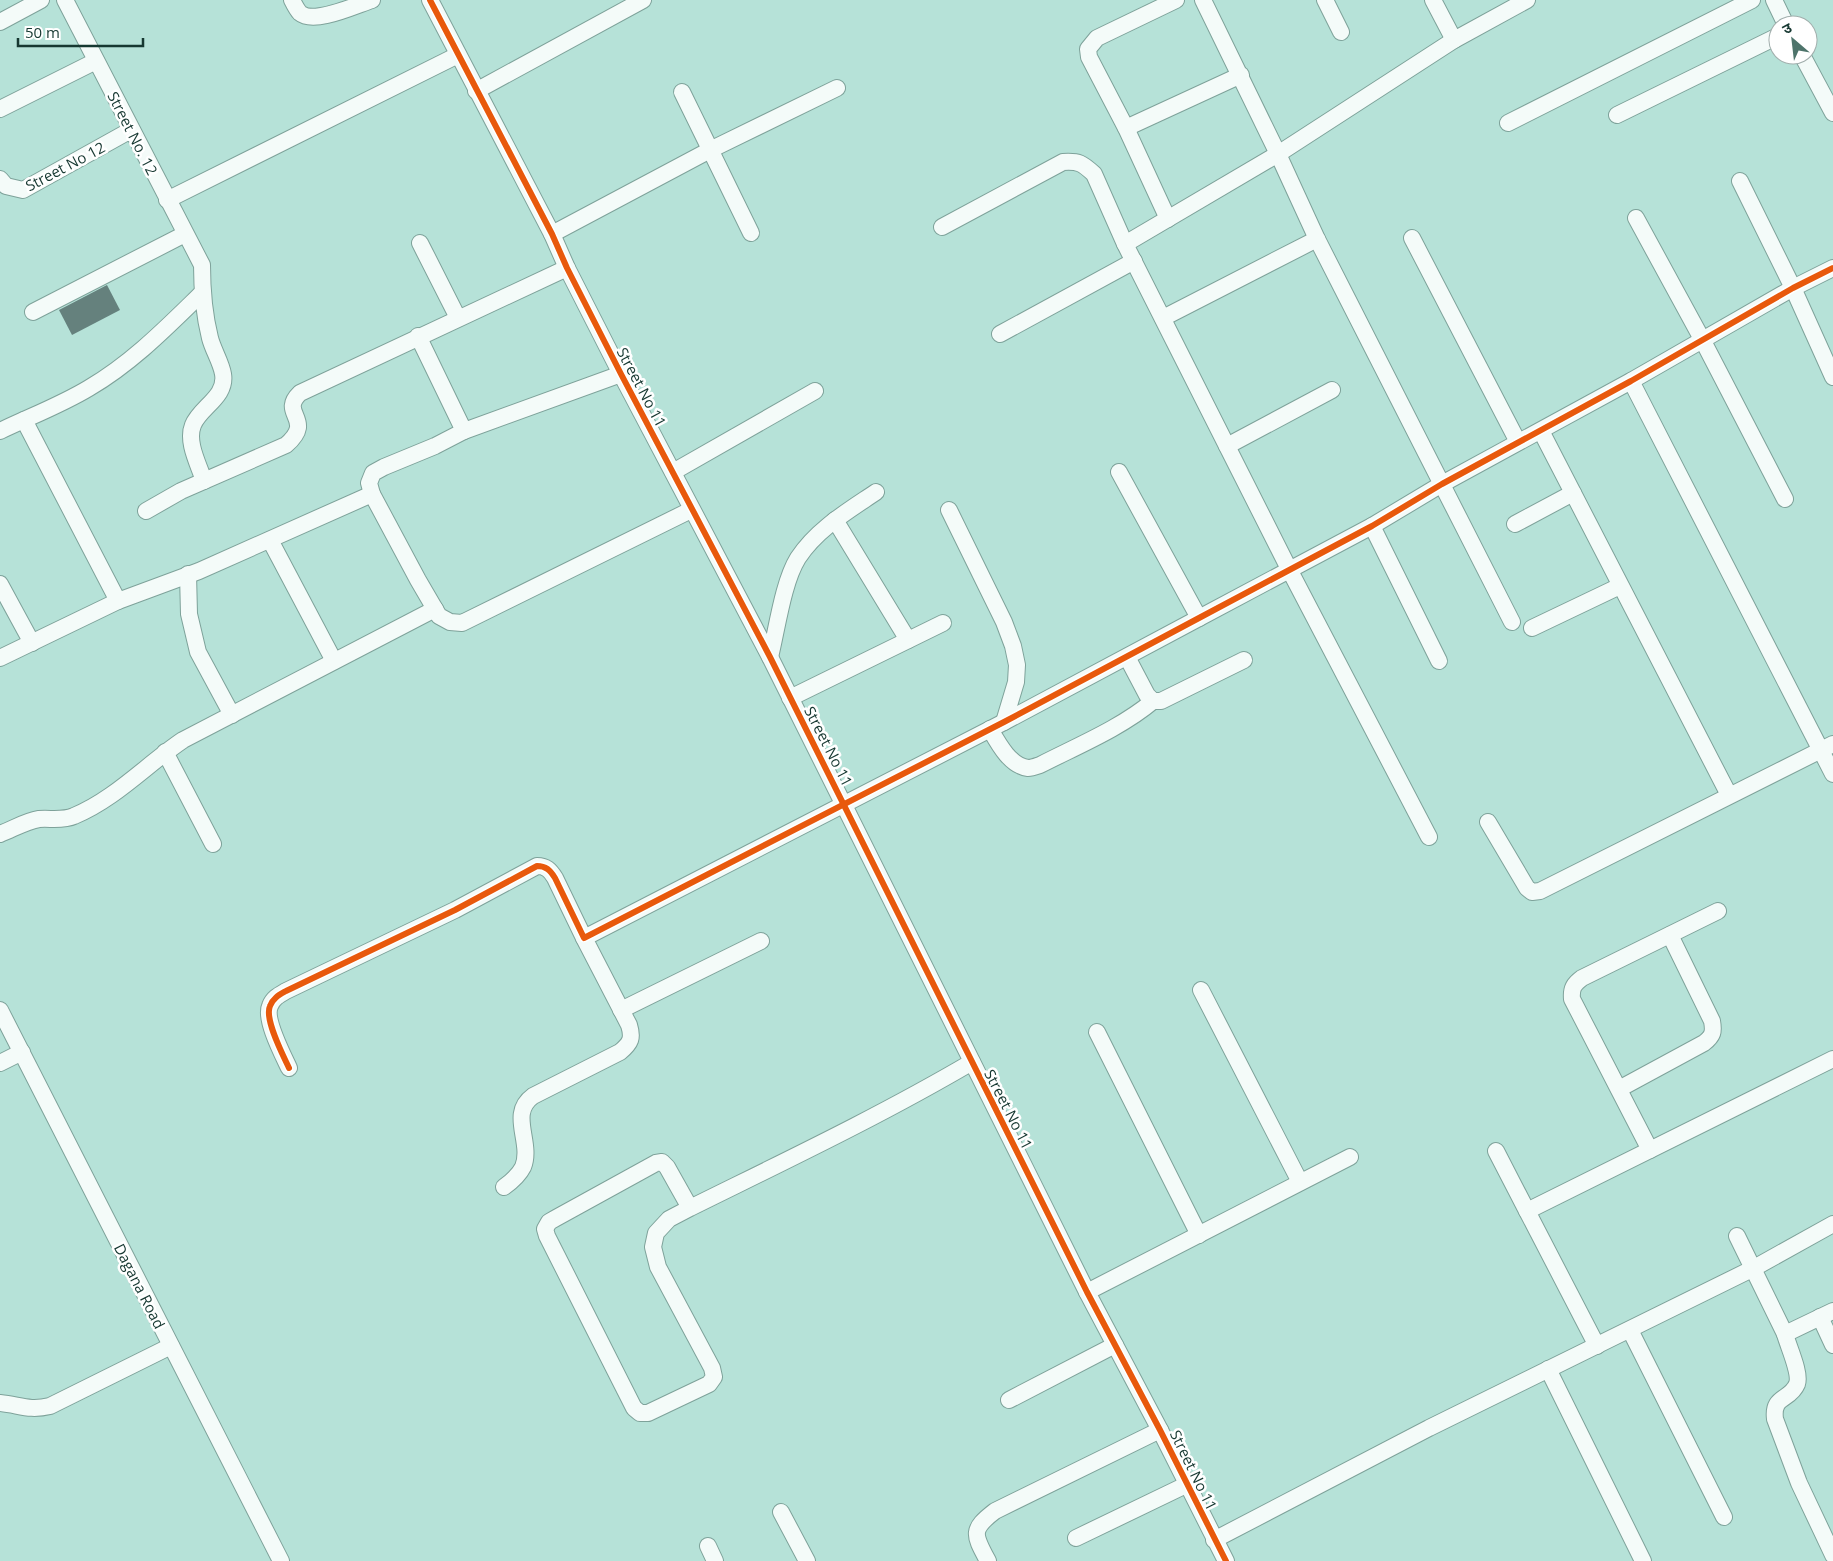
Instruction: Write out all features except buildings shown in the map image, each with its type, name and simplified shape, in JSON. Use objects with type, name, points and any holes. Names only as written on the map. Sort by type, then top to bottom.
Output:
[{"type":"street","points":[[0,22],[42,0]]},
{"type":"street","name":"Street No. 12","points":[[65,0],[202,265],[202,292]]},
{"type":"street","points":[[292,0],[300,13],[306,17],[318,18],[372,0]]},
{"type":"street","name":"Street No 11","points":[[430,0],[552,234],[567,268],[691,510],[770,657],[1087,1292],[1188,1484],[1226,1561]]},
{"type":"street","points":[[476,90],[643,0]]},
{"type":"street","points":[[1168,219],[1126,128],[1089,57],[1088,49],[1097,38],[1176,0]]},
{"type":"street","points":[[1203,0],[1317,239],[1512,622]]},
{"type":"street","points":[[1325,0],[1341,32]]},
{"type":"street","points":[[1433,0],[1454,40]]},
{"type":"street","points":[[1125,244],[1278,154],[1454,40],[1527,0]]},
{"type":"street","points":[[1508,123],[1752,0]]},
{"type":"street","points":[[1774,0],[1781,15]]},
{"type":"street","points":[[1617,115],[1768,41]]},
{"type":"street","points":[[167,200],[458,55]]},
{"type":"street","points":[[0,109],[96,60]]},
{"type":"street","points":[[1807,65],[1833,113]]},
{"type":"street","points":[[1126,128],[1240,75]]},
{"type":"street","points":[[552,234],[710,150],[837,88]]},
{"type":"street","points":[[682,92],[751,234]]},
{"type":"street","name":"Street No 12","points":[[0,179],[10,189],[23,190],[131,130]]},
{"type":"street","points":[[942,227],[1063,162],[1076,161],[1085,165],[1094,174],[1125,244],[1162,318],[1289,569],[1429,837]]},
{"type":"street","points":[[1740,181],[1793,288],[1833,377]]},
{"type":"street","points":[[1636,218],[1703,341],[1785,499]]},
{"type":"street","points":[[33,312],[185,234]]},
{"type":"street","points":[[1412,238],[1518,442]]},
{"type":"street","points":[[1162,318],[1317,239]]},
{"type":"street","points":[[420,243],[458,318]]},
{"type":"street","points":[[1000,334],[1134,261]]},
{"type":"street","points":[[146,511],[181,491],[286,444],[293,439],[298,432],[299,424],[292,407],[294,398],[300,393],[418,336],[567,268]]},
{"type":"street","points":[[584,938],[997,726],[1372,526],[1442,484],[1631,382],[1793,288],[1833,268]]},
{"type":"street","points":[[0,432],[88,389],[114,372],[148,344],[202,292]]},
{"type":"street","points":[[202,292],[210,339],[223,374],[222,385],[218,395],[193,424],[191,434],[193,448],[204,481]]},
{"type":"street","points":[[418,336],[464,431]]},
{"type":"street","points":[[621,374],[464,431],[435,446],[384,467],[373,473],[369,483],[372,494],[439,616],[450,622],[462,623],[691,510]]},
{"type":"street","points":[[1631,382],[1827,747],[1833,774]]},
{"type":"street","points":[[1227,446],[1332,390]]},
{"type":"street","points":[[673,472],[816,392]]},
{"type":"street","points":[[24,420],[118,601]]},
{"type":"street","points":[[1541,431],[1729,795]]},
{"type":"street","points":[[1119,472],[1199,618]]},
{"type":"street","points":[[770,657],[788,581],[797,560],[813,538],[835,520],[876,492]]},
{"type":"street","points":[[1515,524],[1573,493]]},
{"type":"street","points":[[0,658],[118,601],[199,571],[372,494]]},
{"type":"street","points":[[948,510],[1004,622],[1018,665],[1016,682],[997,726],[1000,748],[1009,757],[1029,768],[1040,765],[1125,721],[1141,711],[1153,700]]},
{"type":"street","points":[[835,520],[908,640]]},
{"type":"street","points":[[1372,526],[1439,661]]},
{"type":"street","points":[[270,540],[334,662]]},
{"type":"street","points":[[188,574],[189,614],[198,652],[232,715]]},
{"type":"street","points":[[0,584],[32,643]]},
{"type":"street","points":[[1532,628],[1620,586]]},
{"type":"street","points":[[0,834],[37,819],[71,817],[115,792],[183,740],[435,609]]},
{"type":"street","points":[[790,698],[943,623]]},
{"type":"street","points":[[1127,657],[1147,695],[1153,700],[1160,702],[1244,660]]},
{"type":"street","points":[[1488,822],[1527,888],[1532,892],[1540,891],[1827,747]]},
{"type":"street","points":[[165,752],[213,844]]},
{"type":"street","points":[[289,1068],[269,1018],[268,1008],[274,998],[455,910],[527,870],[543,866],[550,870],[622,1010],[632,1037],[629,1045],[620,1052],[525,1101],[522,1111],[526,1150],[523,1166],[514,1179],[504,1187]]},
{"type":"street","points":[[1650,1150],[1572,999],[1572,992],[1575,984],[1582,978],[1718,911]]},
{"type":"street","points":[[1619,1089],[1712,1037],[1714,1030],[1712,1021],[1670,935]]},
{"type":"street","points":[[622,1010],[760,941]]},
{"type":"street","points":[[1202,990],[1300,1182]]},
{"type":"street","name":"Dagana Road","points":[[0,1010],[281,1561]]},
{"type":"street","points":[[1096,1032],[1199,1234]]},
{"type":"street","points":[[0,1063],[22,1052]]},
{"type":"street","points":[[1527,1211],[1833,1059]]},
{"type":"street","points":[[690,1208],[667,1167],[662,1162],[656,1163],[549,1222],[545,1229],[634,1408],[640,1413],[648,1413],[709,1384],[714,1377],[712,1368],[658,1267],[653,1247],[656,1233],[669,1220],[690,1208],[827,1141],[910,1098],[972,1062]]},
{"type":"street","points":[[1496,1151],[1597,1346]]},
{"type":"street","points":[[1087,1292],[1350,1157]]},
{"type":"street","points":[[1214,1540],[1420,1433],[1754,1268],[1833,1224]]},
{"type":"street","points":[[1737,1236],[1785,1334],[1798,1374],[1797,1384],[1792,1391],[1776,1403],[1774,1411],[1799,1482],[1833,1556]]},
{"type":"street","points":[[1785,1334],[1827,1314],[1833,1345]]},
{"type":"street","points":[[1630,1330],[1724,1517]]},
{"type":"street","points":[[1009,1400],[1115,1345]]},
{"type":"street","points":[[0,1403],[37,1409],[50,1406],[171,1346]]},
{"type":"street","points":[[1548,1369],[1643,1561]]},
{"type":"street","points":[[988,1561],[978,1544],[976,1531],[981,1521],[995,1511],[1160,1430]]},
{"type":"street","points":[[1076,1538],[1188,1484]]},
{"type":"street","points":[[781,1512],[807,1561]]},
{"type":"street","points":[[708,1546],[716,1561]]},
{"type":"cycle path","points":[[430,0],[552,234],[567,268],[621,374],[770,657],[1087,1292],[1160,1430],[1226,1561]]},
{"type":"cycle path","points":[[289,1068],[275,1037],[269,1012],[273,1001],[286,991],[455,910],[537,866],[548,869],[555,878],[584,938],[1004,722],[1372,526],[1442,484],[1631,381],[1793,288],[1833,268]]}]
